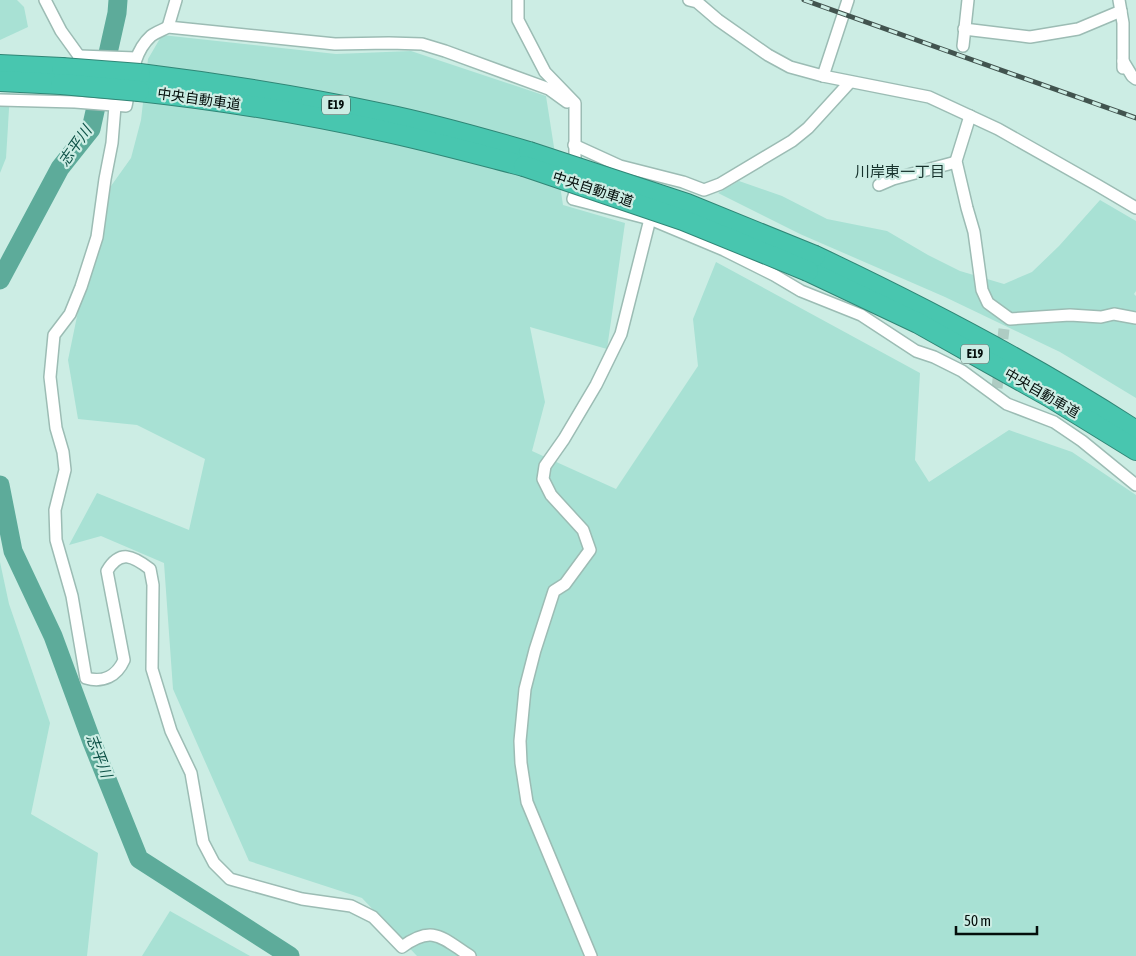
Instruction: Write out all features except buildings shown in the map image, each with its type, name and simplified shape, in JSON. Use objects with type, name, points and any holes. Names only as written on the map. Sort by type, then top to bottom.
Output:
[{"type":"highway","name":"中央自動車道","points":[[0,65],[62,76]]},
{"type":"highway","name":"中央自動車道","points":[[0,81],[62,76],[138,74],[212,100],[283,111],[527,159],[687,204],[811,264],[1050,397],[1136,450]]},
{"type":"highway","name":"中央自動車道","points":[[811,264],[927,310],[1042,372],[1136,431]]},
{"type":"highway","points":[[927,310],[984,335],[1042,365],[1136,422]]},
{"type":"highway","points":[[1050,397],[1136,460]]},
{"type":"street","points":[[45,0],[61,31],[79,56],[138,74]]},
{"type":"street","points":[[168,26],[176,0]]},
{"type":"street","points":[[518,0],[518,20],[546,72],[575,103],[575,194],[573,199],[650,220],[724,250],[800,291],[861,315],[916,351],[934,357],[962,371],[995,392],[1007,404],[1054,422],[1082,441],[1136,485]]},
{"type":"street","points":[[689,0],[697,2],[718,20],[768,55],[790,67],[823,76],[929,98],[998,129],[1136,208]]},
{"type":"street","points":[[823,76],[848,0]]},
{"type":"street","points":[[963,46],[968,0]]},
{"type":"street","points":[[964,29],[1030,37],[1078,29],[1120,6],[1123,64],[1136,79]]},
{"type":"street","points":[[0,100],[75,102],[126,106],[138,74],[142,46],[152,35],[168,26],[336,44],[422,44],[549,89],[565,100],[576,115]]},
{"type":"street","points":[[75,102],[79,56]]},
{"type":"street","points":[[574,145],[620,166],[683,182],[704,190],[720,184],[792,141],[808,128],[850,82]]},
{"type":"street","points":[[116,106],[97,237],[70,314],[54,335],[50,377],[56,428],[63,452],[65,470],[55,510],[56,540],[72,596],[86,678],[95,680],[106,679],[120,670],[124,660],[107,571],[113,562],[123,556],[136,559],[150,569],[152,585],[152,669],[171,731],[190,773],[203,842],[214,863],[230,879],[302,899],[351,906],[373,917],[402,947],[424,934],[441,937],[470,956]]},
{"type":"street","points":[[970,116],[956,162],[974,232],[982,290],[988,302],[1007,324],[1070,315],[1102,317],[1114,314],[1136,318]]},
{"type":"street","points":[[879,185],[893,179],[956,162]]},
{"type":"street","points":[[591,956],[527,802],[521,763],[520,741],[525,689],[554,591],[565,584],[590,550],[583,530],[551,495],[544,478],[545,466],[564,439],[596,385],[621,334],[650,220]]},
{"type":"green space","points":[[0,0],[17,0],[24,7],[28,27],[0,40]]},
{"type":"green space","points":[[162,35],[336,54],[411,51],[546,96],[563,205],[625,223],[607,349],[530,327],[545,402],[532,451],[616,489],[698,366],[693,319],[716,262],[920,373],[915,460],[929,482],[1009,430],[1072,452],[1136,495],[1136,956],[417,956],[362,898],[249,861],[173,689],[164,563],[101,536],[69,545],[97,493],[189,530],[205,459],[137,425],[78,419],[68,360],[101,200],[131,158],[141,120],[148,59]]},
{"type":"green space","points":[[0,93],[10,93],[6,158],[0,173]]},
{"type":"green space","points":[[739,181],[782,196],[827,219],[887,231],[960,271],[1004,284],[1032,272],[1059,246],[1100,200],[1136,221],[1136,291],[1134,294],[1136,296],[1136,398],[1060,352],[945,297],[800,234],[718,193]]},
{"type":"green space","points":[[0,562],[9,604],[50,723],[31,814],[98,853],[87,956],[0,956]]},
{"type":"green space","points":[[170,911],[250,956],[142,956]]},
{"type":"waterway","name":"志平川","points":[[0,280],[60,168],[91,129],[117,13],[118,0]]},
{"type":"waterway","name":"志平川","points":[[0,485],[13,551],[53,636],[92,742],[139,859],[290,956]]},
{"type":"tunnel","points":[[997,388],[1004,329]]},
{"type":"railway","points":[[804,0],[1136,118]]},
{"type":"district","name":"川岸東一丁目","points":[[900,172]]}]
